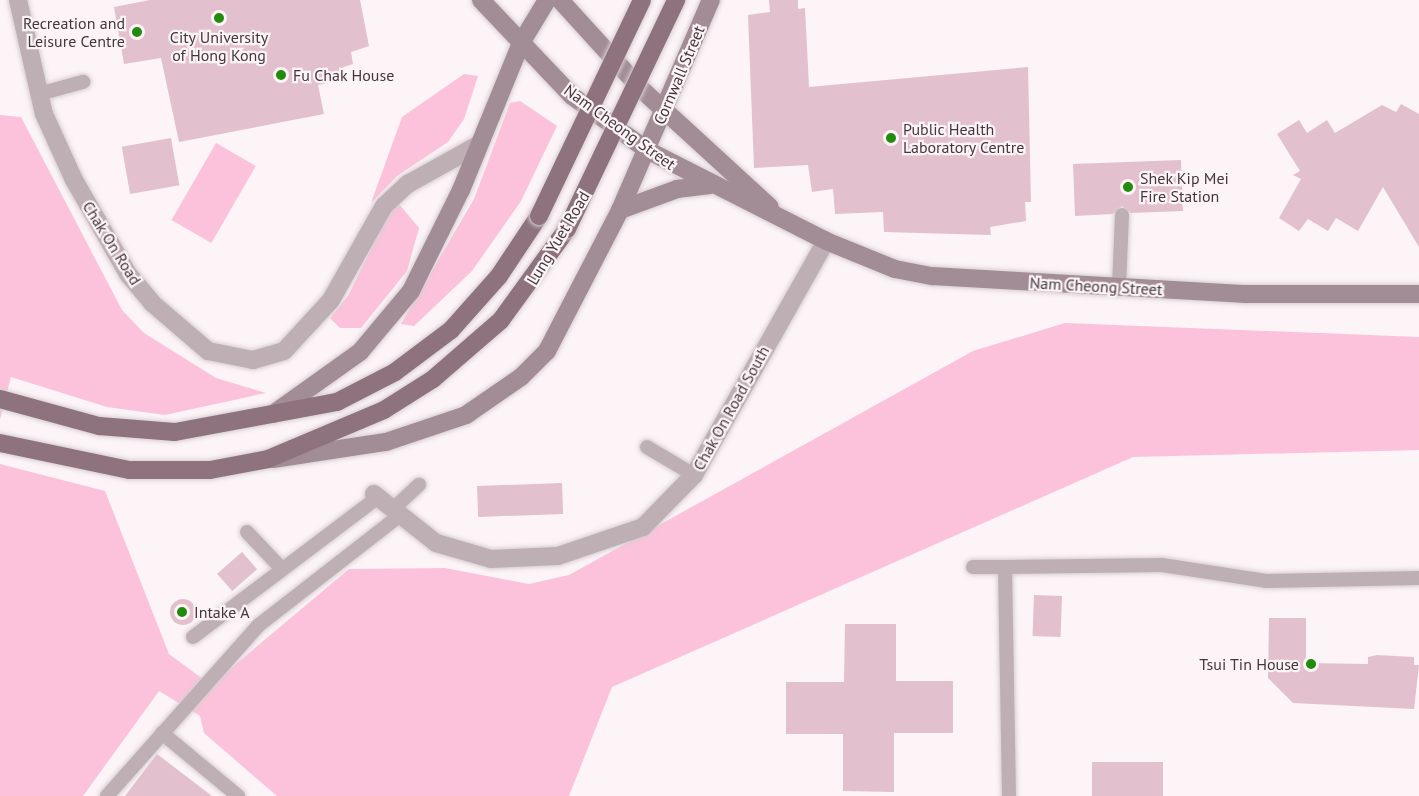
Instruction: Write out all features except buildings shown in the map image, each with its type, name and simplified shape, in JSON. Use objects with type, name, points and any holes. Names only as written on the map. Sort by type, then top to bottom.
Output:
[{"type":"main road","name":"Nam Cheong Street","points":[[481,0],[572,96],[647,150],[826,242],[896,269],[932,276],[1119,287],[1349,297],[1419,294]]},
{"type":"main road","points":[[521,43],[547,0]]},
{"type":"main road","name":"Nam Cheong Street","points":[[560,0],[664,108],[784,220]]},
{"type":"main road","name":"Lung Yuet Road","points":[[0,399],[33,410],[135,432],[212,429],[337,402],[424,352],[475,306],[539,216],[642,0]]},
{"type":"main road","name":"Lung Yuet Road","points":[[268,459],[374,415],[433,379],[501,320],[567,229],[676,0]]},
{"type":"main road","name":"Cornwall Street","points":[[647,150],[710,0]]},
{"type":"main road","name":"Lung Yuet Road","points":[[271,416],[352,358],[394,315],[443,229],[521,43]]},
{"type":"main road","name":"Lung Yuet Road","points":[[8,445],[129,470],[210,470],[386,442],[466,415],[494,399],[548,351],[620,210],[647,150]]},
{"type":"main road","points":[[620,210],[676,189],[716,185]]},
{"type":"street","name":"Chak On Road","points":[[18,0],[39,94],[74,180],[128,274],[152,303],[208,351],[253,360],[284,351],[304,334],[331,300],[384,206],[408,184],[478,145]]},
{"type":"street","name":"Chak On Road South","points":[[376,495],[395,513],[436,543],[491,559],[558,556],[643,527],[694,475],[826,242]]},
{"type":"lane","points":[[39,94],[83,82]]},
{"type":"lane","points":[[1119,287],[1122,215]]},
{"type":"lane","points":[[646,447],[694,475]]},
{"type":"lane","points":[[107,796],[259,624],[395,513],[419,485]]},
{"type":"lane","points":[[193,637],[376,495]]},
{"type":"lane","points":[[247,532],[281,568]]},
{"type":"lane","points":[[973,567],[1162,565],[1249,580],[1419,578]]},
{"type":"lane","points":[[1005,567],[1009,796]]},
{"type":"lane","points":[[162,733],[238,796]]},
{"type":"shaded area","points":[[464,74],[478,76],[464,119],[448,142],[397,176],[371,203],[402,117]]},
{"type":"shaded area","points":[[520,101],[557,126],[521,201],[472,271],[414,326],[401,324],[474,199],[510,103]]},
{"type":"shaded area","points":[[0,115],[21,117],[122,310],[144,333],[216,378],[266,393],[165,415],[107,407],[11,377],[0,419]]},
{"type":"shaded area","points":[[216,143],[256,166],[211,243],[172,220]]},
{"type":"shaded area","points":[[399,204],[419,228],[407,271],[361,328],[340,328],[330,318],[348,296],[391,208]]},
{"type":"shaded area","points":[[1065,323],[1419,337],[1419,450],[1133,457],[612,687],[569,796],[277,796],[204,733],[200,716],[159,691],[83,796],[0,796],[0,464],[105,491],[169,654],[211,685],[349,569],[445,568],[529,584],[569,575],[973,351]]},
{"type":"place","name":"City University of Hong Kong","points":[[219,18]]},
{"type":"place","name":"Recreation and Leisure Centre","points":[[137,32]]},
{"type":"place","name":"Fu Chak House","points":[[281,75]]},
{"type":"place","name":"Public Health Laboratory Centre","points":[[891,138]]},
{"type":"place","name":"Shek Kip Mei Fire Station","points":[[1128,187]]},
{"type":"place","name":"Intake A","points":[[182,612]]},
{"type":"place","name":"Tsui Tin House","points":[[1311,664]]}]
